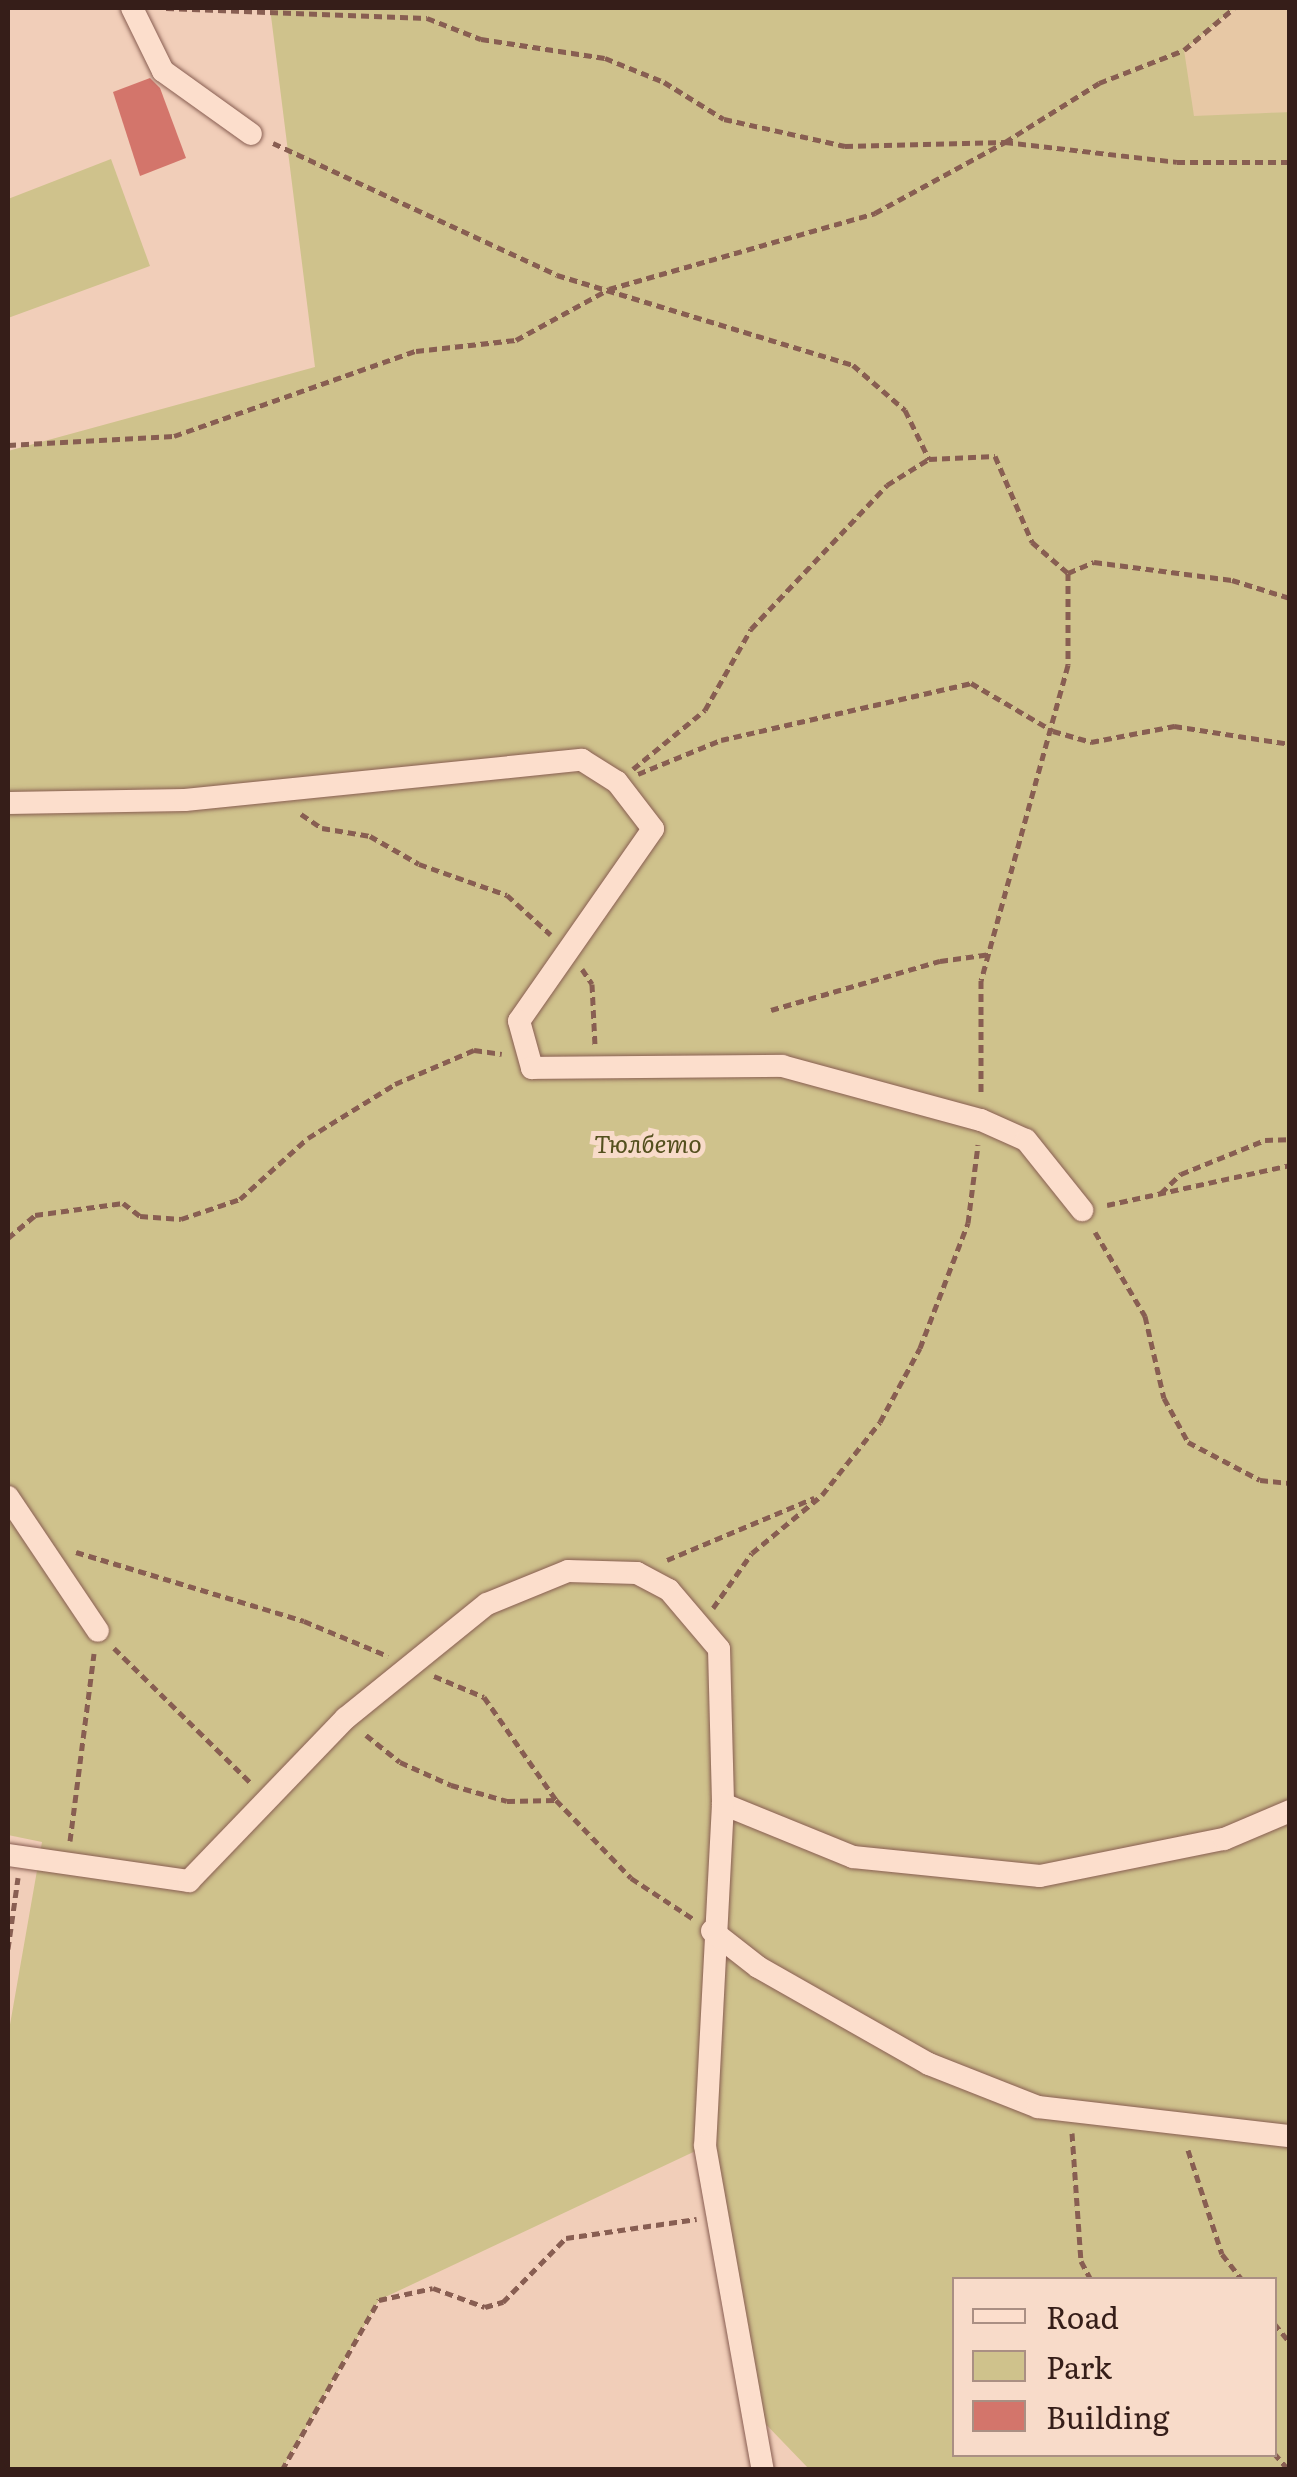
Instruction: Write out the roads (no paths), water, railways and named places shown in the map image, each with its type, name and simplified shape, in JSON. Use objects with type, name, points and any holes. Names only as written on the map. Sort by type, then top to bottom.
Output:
[{"type":"street","points":[[132,8],[163,71],[251,134]]},
{"type":"street","points":[[8,803],[268,792],[582,760],[617,782],[654,829],[519,1021],[532,1068],[782,1066],[981,1120],[1026,1140],[1082,1210]]},
{"type":"street","points":[[8,1497],[98,1632]]},
{"type":"street","points":[[14,1857],[189,1881],[346,1718],[487,1604],[568,1571],[637,1573],[669,1590],[702,1622],[719,1649],[723,1804],[712,1931],[705,2146],[763,2470]]},
{"type":"street","points":[[723,1804],[853,1857],[1040,1876],[1224,1839],[1290,1811]]},
{"type":"street","points":[[712,1931],[758,1967],[929,2064],[1038,2107],[1290,2136]]},
{"type":"park label","name":"Тюлбето","points":[[648,1143]]}]
